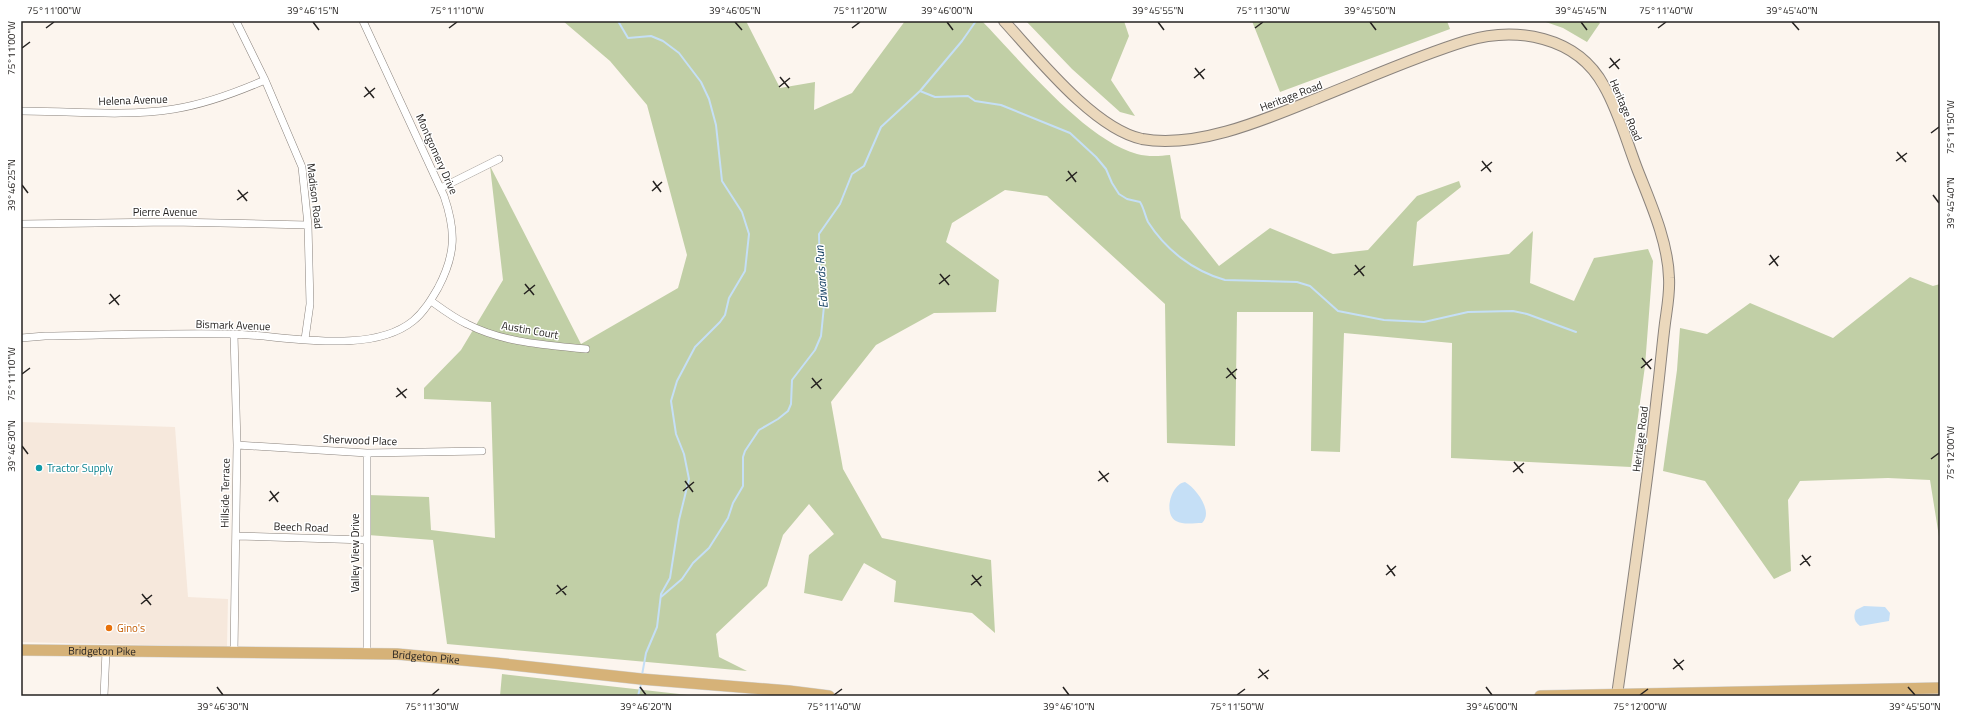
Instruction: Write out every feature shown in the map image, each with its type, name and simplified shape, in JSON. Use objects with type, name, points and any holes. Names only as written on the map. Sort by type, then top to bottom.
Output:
[{"type":"main road","name":"Bridgeton Pike","points":[[21,650],[366,653],[495,662],[641,679],[773,689],[829,696]]},
{"type":"main road","points":[[1540,696],[1940,688]]},
{"type":"street","name":"Madison Road","points":[[236,21],[265,80],[302,167],[308,225],[310,304],[305,339]]},
{"type":"street","name":"Montgomery Drive","points":[[363,21],[441,188],[452,218],[452,254],[447,270],[431,301]]},
{"type":"street","name":"Heritage Road","points":[[1004,21],[1051,71],[1098,117],[1125,133],[1150,140],[1200,136],[1241,127],[1453,46],[1497,34],[1524,34],[1547,40],[1575,54],[1593,69],[1605,86],[1610,97],[1643,184],[1665,248],[1669,276],[1652,437],[1617,695]]},
{"type":"street","name":"Helena Avenue","points":[[21,111],[109,113],[146,112],[174,109],[211,101],[265,80]]},
{"type":"street","points":[[441,188],[499,159]]},
{"type":"street","name":"Pierre Avenue","points":[[21,224],[172,222],[308,225]]},
{"type":"street","name":"Bismark Avenue","points":[[21,338],[45,336],[234,334],[342,341],[374,338],[412,322],[431,301]]},
{"type":"street","name":"Austin Court","points":[[431,301],[467,324],[503,338],[521,342],[586,349]]},
{"type":"street","name":"Hillside Terrace","points":[[234,334],[237,445],[234,653]]},
{"type":"street","name":"Sherwood Place","points":[[237,445],[368,453],[482,451]]},
{"type":"street","name":"Valley View Drive","points":[[366,653],[368,453]]},
{"type":"street","name":"Beech Road","points":[[236,536],[366,540]]},
{"type":"street","points":[[104,696],[106,651]]},
{"type":"shaded area","points":[[21,422],[175,427],[188,597],[228,599],[227,647],[21,642]]},
{"type":"green space","points":[[563,21],[746,21],[780,88],[815,82],[814,110],[852,93],[905,21],[982,21],[1054,97],[1096,133],[1117,146],[1137,154],[1150,156],[1170,155],[1181,218],[1219,266],[1270,228],[1333,254],[1368,250],[1417,196],[1459,181],[1461,187],[1417,222],[1413,266],[1509,254],[1533,231],[1530,283],[1574,301],[1594,258],[1648,249],[1653,261],[1645,366],[1631,467],[1451,458],[1452,343],[1344,333],[1340,452],[1311,451],[1313,312],[1237,312],[1235,446],[1167,443],[1165,304],[1047,196],[1005,190],[952,223],[946,242],[999,280],[996,312],[934,313],[876,345],[831,402],[843,469],[882,538],[991,560],[995,633],[972,613],[894,602],[896,581],[864,563],[842,601],[804,593],[809,555],[834,534],[809,504],[783,535],[767,586],[716,634],[719,657],[747,671],[447,644],[433,540],[368,535],[368,495],[429,497],[431,530],[495,538],[491,402],[424,399],[424,388],[461,350],[503,280],[490,166],[581,344],[678,288],[687,255],[647,105],[610,61]]},
{"type":"green space","points":[[1026,21],[1124,21],[1129,36],[1111,80],[1135,116],[1120,112],[1072,69]]},
{"type":"green space","points":[[1252,21],[1447,21],[1450,29],[1280,92]]},
{"type":"green space","points":[[1543,21],[1597,21],[1600,23],[1587,42],[1563,28]]},
{"type":"green space","points":[[1910,277],[1933,286],[1940,284],[1940,543],[1930,480],[1888,478],[1800,481],[1788,500],[1791,571],[1774,579],[1705,481],[1663,471],[1677,370],[1680,328],[1707,334],[1750,303],[1833,338]]},
{"type":"green space","points":[[502,674],[697,696],[500,696]]},
{"type":"water","points":[[1185,482],[1194,489],[1205,507],[1206,513],[1202,523],[1182,523],[1176,521],[1172,517],[1169,506],[1170,500],[1176,488]]},
{"type":"water","points":[[1864,606],[1885,607],[1890,613],[1889,621],[1860,626],[1855,621],[1855,614],[1856,610]]},
{"type":"waterway","points":[[618,21],[628,38],[651,36],[663,41],[679,53],[701,82],[709,99],[716,125],[722,181],[742,212],[749,234],[745,271],[729,298],[725,315],[695,347],[677,381],[671,401],[676,434],[684,454],[689,479],[679,520],[670,578],[661,594],[657,627],[646,653],[642,675]]},
{"type":"waterway","name":"Edwards Run","points":[[661,597],[682,579],[693,563],[709,548],[728,518],[733,503],[743,486],[743,457],[745,451],[759,430],[778,419],[788,411],[791,404],[792,380],[815,350],[821,336],[824,306],[820,281],[819,234],[840,204],[852,174],[864,166],[881,127],[920,91],[962,41],[976,21]]},
{"type":"waterway","points":[[920,91],[935,97],[968,96],[975,101],[1001,105],[1070,133],[1096,157],[1106,169],[1119,194],[1127,199],[1140,202],[1148,222],[1163,242],[1191,265],[1213,276],[1225,280],[1297,282],[1310,286],[1338,311],[1384,320],[1424,322],[1468,312],[1513,311],[1527,314],[1576,332]]},
{"type":"waterway","name":"Edwards Run","points":[[638,696],[641,684]]},
{"type":"place","name":"Tractor Supply","points":[[39,468]]},
{"type":"place","name":"Gino's","points":[[109,628]]}]
